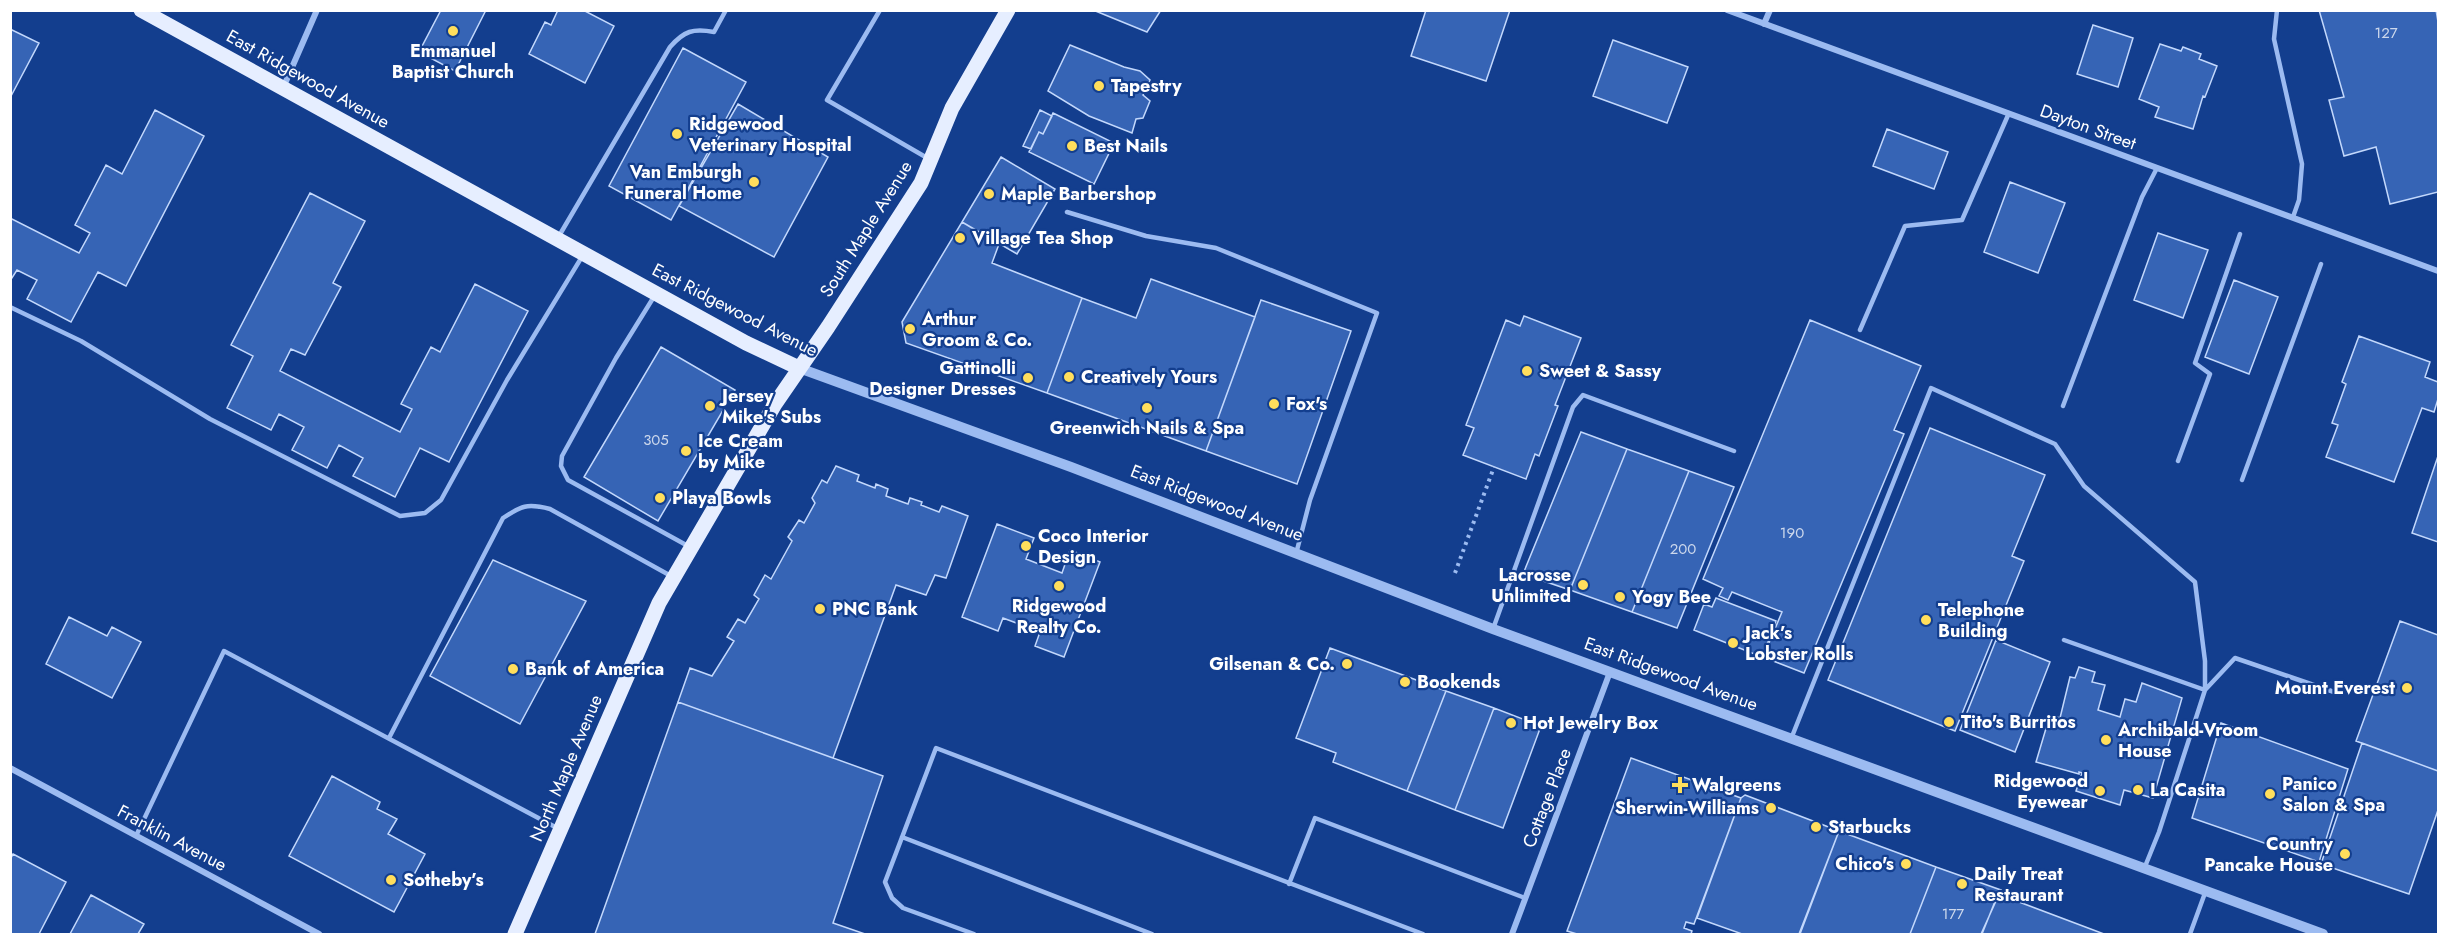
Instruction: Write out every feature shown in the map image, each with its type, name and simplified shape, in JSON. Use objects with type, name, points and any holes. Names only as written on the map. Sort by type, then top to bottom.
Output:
[{"type":"main road","name":"East Ridgewood Avenue","points":[[141,10],[746,343],[798,368]]},
{"type":"main road","name":"South Maple Avenue","points":[[798,368],[828,327],[921,183],[952,108],[1008,10]]},
{"type":"main road","name":"North Maple Avenue","points":[[515,934],[631,664],[673,577],[798,368]]},
{"type":"street","points":[[283,88],[317,10]]},
{"type":"street","name":"Dayton Street","points":[[1727,10],[2439,271]]},
{"type":"street","points":[[1764,24],[1770,10]]},
{"type":"street","name":"East Ridgewood Avenue","points":[[798,368],[1071,467],[1493,629],[2323,934]]},
{"type":"street","name":"Cottage Place","points":[[1512,934],[1610,672]]},
{"type":"street","name":"Franklin Avenue","points":[[10,768],[319,934]]},
{"type":"lane","points":[[558,238],[670,47],[680,35],[693,31],[714,32],[726,10]]},
{"type":"lane","points":[[880,10],[827,100],[931,160]]},
{"type":"lane","points":[[2277,10],[2274,39],[2301,164],[2299,200],[2293,218]]},
{"type":"lane","points":[[1860,330],[1905,226],[1962,220],[2008,113]]},
{"type":"lane","points":[[2063,406],[2142,197],[2157,168]]},
{"type":"lane","points":[[1067,212],[1146,236],[1216,248],[1377,313],[1310,500],[1296,554]]},
{"type":"lane","points":[[2178,461],[2210,374],[2195,363],[2240,234]]},
{"type":"lane","points":[[10,307],[81,341],[210,419],[400,516],[425,513],[441,500],[507,380],[584,253]]},
{"type":"lane","points":[[2242,480],[2321,264]]},
{"type":"lane","points":[[657,293],[610,368],[562,456],[561,466],[568,480],[691,547]]},
{"type":"lane","points":[[1791,739],[1931,388],[2055,444],[2084,486],[2195,582],[2205,661],[2205,690],[2159,832],[2144,869]]},
{"type":"lane","points":[[1493,629],[1573,407],[1583,395],[1734,451]]},
{"type":"lane","points":[[389,738],[502,518],[521,506],[536,505],[550,509],[673,577]]},
{"type":"lane","points":[[2064,640],[2205,690]]},
{"type":"lane","points":[[136,836],[224,651],[561,830]]},
{"type":"lane","points":[[2205,690],[2235,658],[2337,693]]},
{"type":"lane","points":[[974,934],[903,908],[892,898],[885,882],[936,748],[1423,934]]},
{"type":"lane","points":[[1289,884],[1315,818],[1525,898]]},
{"type":"lane","points":[[902,837],[1152,934]]},
{"type":"lane","points":[[2190,934],[2205,892]]},
{"type":"path","points":[[1455,573],[1494,467]]},
{"type":"building","name":"Emmanuel Baptist Church","points":[[441,10],[486,10],[455,71],[419,52]]},
{"type":"building","points":[[558,10],[583,10],[614,26],[585,83],[529,54],[545,22],[551,25]]},
{"type":"building","points":[[1093,10],[1161,10],[1147,32]]},
{"type":"building","points":[[1426,10],[1510,10],[1486,81],[1411,56]]},
{"type":"building","points":[[2319,10],[2436,10],[2438,22],[2438,192],[2390,204],[2376,147],[2344,156],[2329,100],[2344,97]]},
{"type":"building","points":[[2093,25],[2133,38],[2118,87],[2077,74]]},
{"type":"building","points":[[10,29],[39,43],[10,98]]},
{"type":"building","points":[[1613,40],[1688,67],[1667,123],[1593,96]]},
{"type":"building","points":[[2160,44],[2181,51],[2183,47],[2201,54],[2199,59],[2217,66],[2205,97],[2203,96],[2193,129],[2155,117],[2159,107],[2139,99]]},
{"type":"building","name":"Tapestry","points":[[1070,45],[1124,67],[1140,71],[1150,80],[1143,95],[1150,101],[1143,118],[1136,119],[1132,133],[1089,116],[1048,91]]},
{"type":"building","name":"Ridgewood Veterinary Hospital","points":[[683,48],[746,82],[671,220],[609,186]]},
{"type":"building","name":"Van Emburgh Funeral Home","points":[[738,104],[828,157],[774,257],[679,206]]},
{"type":"building","points":[[155,110],[204,136],[126,286],[98,272],[71,322],[27,299],[37,280],[17,270],[10,281],[10,218],[79,253],[90,233],[75,225],[106,165],[122,174]]},
{"type":"building","points":[[1040,110],[1052,116],[1043,134],[1039,132],[1031,149],[1023,146]]},
{"type":"building","name":"Best Nails","points":[[1053,113],[1114,143],[1094,184],[1029,152],[1039,132],[1043,134]]},
{"type":"building","points":[[1887,129],[1948,152],[1934,189],[1873,166]]},
{"type":"building","points":[[1001,157],[1055,189],[1017,254],[962,222]]},
{"type":"building","points":[[2010,182],[2065,203],[2038,273],[1984,252]]},
{"type":"building","points":[[310,193],[365,221],[333,283],[341,287],[305,355],[291,349],[280,371],[400,432],[412,409],[401,404],[431,347],[440,352],[475,284],[528,311],[449,462],[420,448],[395,497],[353,476],[363,458],[339,445],[327,468],[292,450],[304,427],[279,414],[271,430],[227,408],[253,356],[231,345]]},
{"type":"building","points":[[962,222],[999,244],[992,263],[1082,298],[1047,393],[906,343],[902,322]]},
{"type":"building","points":[[2158,233],[2208,250],[2183,318],[2134,300]]},
{"type":"building","points":[[1151,279],[1255,317],[1206,451],[1047,393],[1082,298],[1136,318]]},
{"type":"building","points":[[2234,280],[2278,297],[2249,374],[2205,357]]},
{"type":"building","name":"Fox's","points":[[1261,300],[1351,331],[1297,484],[1206,451]]},
{"type":"building","name":"Sweet & Sassy","points":[[1524,316],[1581,338],[1555,405],[1558,406],[1539,456],[1535,454],[1526,479],[1463,455],[1474,428],[1466,425],[1506,320],[1520,326]]},
{"type":"building","points":[[1810,320],[1921,366],[1894,430],[1904,434],[1804,673],[1763,657],[1782,612],[1732,592],[1728,600],[1719,596],[1723,588],[1703,579]]},
{"type":"building","points":[[2359,336],[2430,362],[2425,377],[2438,382],[2438,399],[2434,412],[2422,408],[2394,482],[2326,457],[2338,425],[2332,423],[2346,384],[2342,382]]},
{"type":"building","points":[[661,347],[735,390],[658,521],[584,477]]},
{"type":"building","name":"Telephone Building","points":[[1930,428],[2045,475],[2012,556],[2024,561],[1955,731],[1828,680]]},
{"type":"building","points":[[1581,432],[1627,449],[1570,590],[1523,574]]},
{"type":"building","points":[[1627,449],[1689,471],[1632,612],[1570,590]]},
{"type":"building","points":[[2438,456],[2438,542],[2412,533]]},
{"type":"building","name":"PNC Bank","points":[[836,466],[859,475],[857,481],[875,488],[876,484],[888,489],[886,496],[908,504],[910,498],[939,512],[942,506],[968,516],[946,578],[935,575],[926,595],[896,585],[833,758],[678,702],[690,668],[712,676],[734,641],[727,637],[738,619],[745,623],[759,599],[754,595],[765,575],[771,579],[792,541],[788,537],[799,520],[804,523],[815,503],[812,498],[822,480],[827,483]]},
{"type":"building","points":[[1689,471],[1734,487],[1677,628],[1632,612]]},
{"type":"building","points":[[997,524],[1034,538],[1026,559],[1062,573],[1070,550],[1100,562],[1064,657],[1035,646],[1040,632],[1003,618],[998,631],[962,617]]},
{"type":"building","points":[[493,560],[586,601],[520,724],[430,676]]},
{"type":"building","points":[[1716,598],[1776,621],[1762,657],[1694,630],[1704,604],[1712,607]]},
{"type":"building","points":[[69,617],[107,636],[112,627],[141,642],[112,698],[46,664]]},
{"type":"building","name":"Mount Everest","points":[[2400,621],[2438,635],[2438,771],[2356,741]]},
{"type":"building","points":[[1996,640],[2050,662],[2015,752],[1960,730]]},
{"type":"building","points":[[1330,648],[1446,691],[1407,791],[1333,762],[1336,753],[1296,738]]},
{"type":"building","name":"Archibald-Vroom House","points":[[2079,667],[2095,672],[2092,682],[2105,685],[2098,710],[2120,717],[2125,699],[2136,702],[2142,683],[2182,698],[2153,798],[2124,790],[2120,805],[2076,791],[2082,773],[2036,762],[2050,715],[2060,718],[2070,677],[2075,678]]},
{"type":"building","points":[[1446,691],[1494,708],[1455,810],[1407,791]]},
{"type":"building","points":[[678,702],[883,776],[833,923],[865,934],[595,934]]},
{"type":"building","points":[[1494,708],[1541,726],[1503,828],[1455,810]]},
{"type":"building","name":"Panico Salon & Spa","points":[[2221,723],[2348,769],[2319,862],[2192,818]]},
{"type":"building","points":[[2362,743],[2438,771],[2438,810],[2409,894],[2321,864]]},
{"type":"building","points":[[1631,758],[1741,798],[1694,924],[1686,922],[1684,928],[1692,931],[1691,934],[1577,934],[1567,931]]},
{"type":"building","points":[[332,776],[380,802],[377,809],[397,819],[388,834],[425,854],[394,912],[289,856]]},
{"type":"building","points":[[1745,795],[1839,831],[1799,934],[1742,934],[1697,918],[1741,798]]},
{"type":"building","points":[[1839,831],[1936,867],[1910,934],[1800,934]]},
{"type":"building","points":[[13,854],[66,882],[39,934],[10,934],[10,860]]},
{"type":"building","points":[[1936,867],[2001,890],[1981,934],[1910,934]]},
{"type":"building","points":[[1998,894],[2104,934],[1982,934]]},
{"type":"building","points":[[91,895],[144,924],[138,934],[70,934]]},
{"type":"place","name":"Emmanuel Baptist Church","points":[[453,31]]},
{"type":"place","name":"Tapestry","points":[[1099,86]]},
{"type":"place","name":"Ridgewood Veterinary Hospital","points":[[677,134]]},
{"type":"place","name":"Best Nails","points":[[1072,146]]},
{"type":"place","name":"Van Emburgh Funeral Home","points":[[754,182]]},
{"type":"place","name":"Maple Barbershop","points":[[989,194]]},
{"type":"place","name":"Village Tea Shop","points":[[960,238]]},
{"type":"place","name":"Arthur Groom & Co.","points":[[910,329]]},
{"type":"place","name":"Sweet & Sassy","points":[[1527,371]]},
{"type":"place","name":"Creatively Yours","points":[[1069,377]]},
{"type":"place","name":"Gattinolli Designer Dresses","points":[[1028,378]]},
{"type":"place","name":"Fox's","points":[[1274,404]]},
{"type":"place","name":"Jersey Mike's Subs","points":[[710,406]]},
{"type":"place","name":"Greenwich Nails & Spa","points":[[1147,408]]},
{"type":"place","name":"Ice Cream by Mike","points":[[686,451]]},
{"type":"place","name":"Playa Bowls","points":[[660,498]]},
{"type":"place","name":"Coco Interior Design","points":[[1026,546]]},
{"type":"place","name":"Lacrosse Unlimited","points":[[1583,585]]},
{"type":"place","name":"Ridgewood Realty Co.","points":[[1059,586]]},
{"type":"place","name":"Yogy Bee","points":[[1620,597]]},
{"type":"place","name":"PNC Bank","points":[[820,609]]},
{"type":"place","name":"Telephone Building","points":[[1926,620]]},
{"type":"place","name":"Jack’s Lobster Rolls","points":[[1733,643]]},
{"type":"place","name":"Gilsenan & Co.","points":[[1347,664]]},
{"type":"place","name":"Bank of America","points":[[513,669]]},
{"type":"place","name":"Bookends","points":[[1405,682]]},
{"type":"place","name":"Mount Everest","points":[[2407,688]]},
{"type":"place","name":"Tito's Burritos","points":[[1949,722]]},
{"type":"place","name":"Hot Jewelry Box","points":[[1511,723]]},
{"type":"place","name":"Archibald-Vroom House","points":[[2106,740]]},
{"type":"place","name":"Walgreens","points":[[1680,785]]},
{"type":"place","name":"La Casita","points":[[2138,790]]},
{"type":"place","name":"Ridgewood Eyewear","points":[[2100,791]]},
{"type":"place","name":"Panico Salon & Spa","points":[[2270,794]]},
{"type":"place","name":"Sherwin-Williams","points":[[1771,808]]},
{"type":"place","name":"Starbucks","points":[[1816,827]]},
{"type":"place","name":"Country Pancake House","points":[[2345,854]]},
{"type":"place","name":"Chico's","points":[[1906,864]]},
{"type":"place","name":"Sotheby’s","points":[[391,880]]},
{"type":"place","name":"Daily Treat Restaurant","points":[[1962,884]]}]
